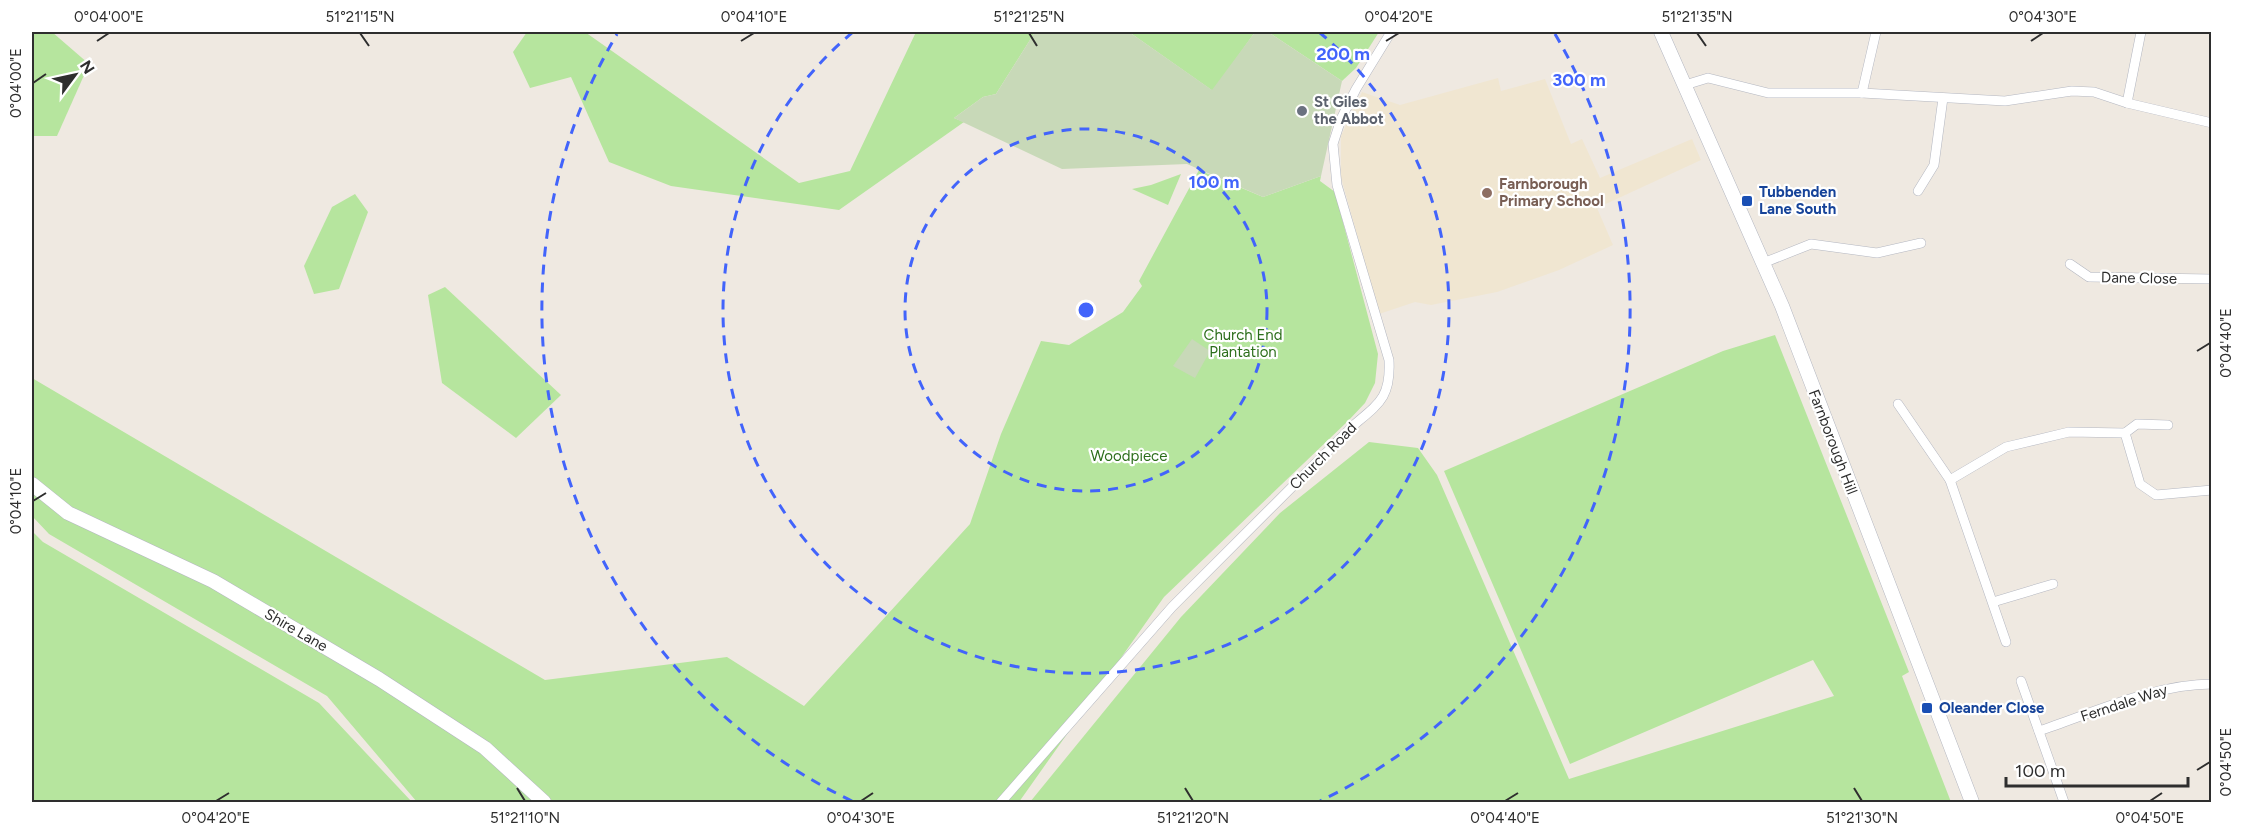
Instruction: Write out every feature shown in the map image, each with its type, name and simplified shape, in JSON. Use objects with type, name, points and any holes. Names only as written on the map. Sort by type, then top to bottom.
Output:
[{"type":"main road","name":"Farnborough Hill","points":[[1660,32],[1782,306],[1972,802]]},
{"type":"main road","name":"Shire Lane","points":[[32,484],[68,513],[213,581],[379,679],[485,748],[544,802]]},
{"type":"street","name":"Church Road","points":[[1001,802],[1172,607],[1354,424],[1378,404],[1386,389],[1390,381],[1389,360],[1337,185],[1333,144],[1341,119],[1356,89],[1390,32]]},
{"type":"street","points":[[1862,93],[1876,32]]},
{"type":"street","points":[[2127,103],[2141,32]]},
{"type":"street","points":[[1685,85],[1708,78],[1768,93],[1862,93],[2005,101],[2072,91],[2094,92],[2127,103],[2211,123]]},
{"type":"street","points":[[1918,191],[1934,165],[1943,98]]},
{"type":"street","points":[[1763,263],[1811,244],[1877,253],[1921,243]]},
{"type":"street","name":"Dane Close","points":[[2070,264],[2089,277],[2211,279]]},
{"type":"street","points":[[1898,404],[1950,480],[2006,642]]},
{"type":"street","points":[[1950,480],[2006,447],[2069,432],[2125,433],[2137,424],[2168,425]]},
{"type":"street","points":[[2125,433],[2139,484],[2156,495],[2211,490]]},
{"type":"street","points":[[1993,602],[2053,584]]},
{"type":"street","points":[[2021,681],[2064,802]]},
{"type":"street","name":"Ferndale Way","points":[[2039,731],[2158,691],[2186,685],[2211,684]]},
{"type":"shaded area","name":"Farnborough Primary School","points":[[1498,78],[1501,91],[1545,79],[1571,144],[1582,139],[1600,178],[1692,139],[1701,160],[1597,208],[1613,245],[1559,270],[1497,292],[1431,305],[1415,302],[1379,314],[1341,177],[1341,136],[1362,92],[1400,105]]},
{"type":"green space","points":[[32,32],[52,32],[89,64],[57,136],[32,136]]},
{"type":"green space","points":[[527,32],[585,32],[799,183],[850,171],[916,32],[1035,32],[996,94],[983,97],[954,118],[964,122],[839,210],[671,186],[609,162],[571,77],[530,88],[513,52]]},
{"type":"green space","points":[[1035,32],[1129,32],[1212,90],[1255,32],[1268,32],[1342,81],[1321,176],[1263,197],[1187,164],[1062,169],[954,118],[983,97],[996,94]]},
{"type":"green space","points":[[1129,32],[1255,32],[1213,91]]},
{"type":"green space","points":[[1268,32],[1379,32],[1356,68],[1342,81]]},
{"type":"green space","name":"Woodpiece","points":[[1199,170],[1263,197],[1321,176],[1320,181],[1335,192],[1378,354],[1375,383],[1365,403],[1348,421],[1164,597],[1019,802],[417,802],[327,696],[49,534],[32,516],[32,378],[545,680],[727,657],[804,706],[970,524],[1001,434],[1041,341],[1069,345],[1123,312],[1142,286],[1139,281]]},
{"type":"green space","points":[[1181,174],[1168,205],[1132,189],[1151,185]]},
{"type":"green space","points":[[355,194],[368,212],[339,289],[314,294],[304,266],[332,207]]},
{"type":"green space","points":[[445,287],[561,395],[516,438],[442,383],[428,295]]},
{"type":"green space","points":[[1775,335],[1909,672],[1902,676],[1951,802],[1030,802],[1181,617],[1280,513],[1369,442],[1418,448],[1437,475],[1569,779],[1834,696],[1813,660],[1570,764],[1444,471],[1723,351]]},
{"type":"green space","points":[[1192,339],[1210,351],[1195,378],[1173,366]]},
{"type":"green space","points":[[32,531],[43,542],[319,703],[412,802],[32,802]]},
{"type":"place","name":"St Giles the Abbot","points":[[1302,111]]},
{"type":"place","name":"Farnborough Primary School","points":[[1487,193]]},
{"type":"place","name":"Tubbenden Lane South","points":[[1747,201]]},
{"type":"place","name":"Oleander Close","points":[[1927,708]]},
{"type":"park label","name":"Church End Plantation","points":[[1243,344]]}]
